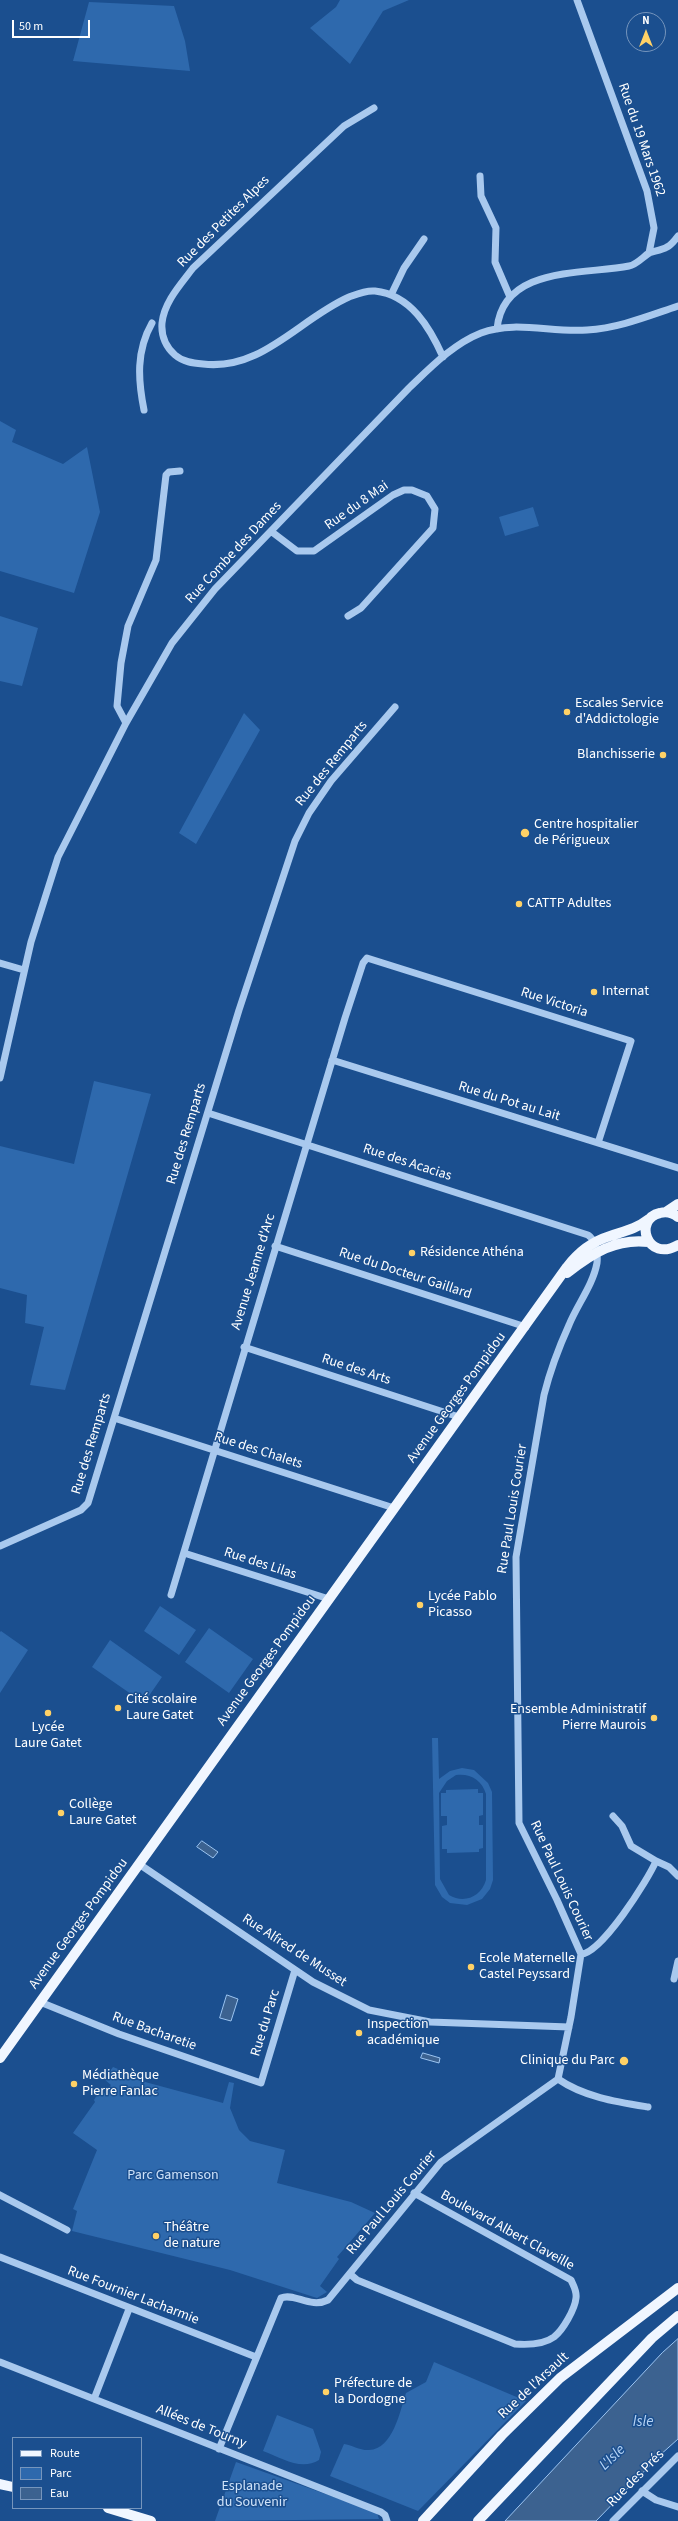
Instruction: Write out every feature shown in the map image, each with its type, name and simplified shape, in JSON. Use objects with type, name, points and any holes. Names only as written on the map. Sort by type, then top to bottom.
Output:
[{"type":"main road","points":[[666,1212],[678,1204]]},
{"type":"main road","name":"Avenue Georges Pompidou","points":[[0,2058],[578,1253],[632,1230],[656,1214],[666,1212]]},
{"type":"main road","points":[[666,1212],[678,1217]]},
{"type":"main road","points":[[649,1219],[645,1229],[649,1242],[660,1250],[670,1250],[678,1245]]},
{"type":"main road","name":"Avenue Georges Pompidou","points":[[595,1247],[621,1242],[649,1242]]},
{"type":"main road","name":"Rue de l'Arsault","points":[[423,2521],[502,2435],[560,2378],[678,2288]]},
{"type":"main road","points":[[478,2521],[652,2338],[678,2316]]},
{"type":"main road","points":[[0,2484],[12,2487]]},
{"type":"main road","points":[[111,2509],[151,2521]]},
{"type":"street","name":"Rue du 19 Mars 1962","points":[[577,0],[647,191],[654,228],[649,253]]},
{"type":"street","name":"Rue des Petites Alpes","points":[[374,108],[344,126],[193,268],[177,289],[163,314],[163,339],[169,350],[180,359],[192,363],[210,365],[244,361],[265,351],[339,302],[361,292],[374,291],[391,295],[408,305],[422,319],[432,333],[443,357]]},
{"type":"street","points":[[480,176],[481,196],[496,228],[495,262],[510,297]]},
{"type":"street","points":[[497,329],[500,312],[510,297],[534,281],[562,273],[630,266],[649,253],[667,247],[678,236]]},
{"type":"street","points":[[391,295],[404,268],[424,239]]},
{"type":"street","name":"Rue Combe des Dames","points":[[0,1078],[24,970],[58,857],[126,724],[172,643],[215,589],[272,532],[409,388],[443,357],[468,340],[497,329],[511,327],[566,331],[614,327],[678,306]]},
{"type":"street","points":[[144,410],[139,385],[140,360],[147,332],[152,323]]},
{"type":"street","points":[[126,724],[117,706],[118,682],[124,642],[133,612],[156,560],[166,475],[169,472],[180,471]]},
{"type":"street","name":"Rue du 8 Mai","points":[[272,532],[297,551],[314,551],[394,495],[412,490],[427,496],[435,510],[433,528],[361,608],[348,616]]},
{"type":"street","name":"Rue des Remparts","points":[[0,1546],[82,1510],[88,1503],[239,1010],[302,824],[331,782],[395,708]]},
{"type":"street","name":"Avenue Jeanne d'Arc","points":[[171,1595],[306,1144],[362,963],[367,958]]},
{"type":"street","name":"Rue Victoria","points":[[367,958],[631,1041],[598,1143]]},
{"type":"street","points":[[0,963],[24,970]]},
{"type":"street","name":"Rue du Pot au Lait","points":[[332,1060],[678,1168]]},
{"type":"street","name":"Rue des Acacias","points":[[208,1113],[588,1235],[595,1247]]},
{"type":"street","name":"Rue du Docteur Gaillard","points":[[275,1246],[526,1327]]},
{"type":"street","name":"Rue Paul Louis Courier","points":[[219,2449],[281,2298],[288,2297],[314,2304],[322,2303],[334,2296],[414,2193],[441,2162],[558,2079],[569,2027],[580,1954],[557,1900],[519,1822],[514,1580],[517,1546],[544,1395],[568,1325],[593,1276],[597,1261],[595,1247]]},
{"type":"street","name":"Rue des Arts","points":[[244,1347],[459,1417]]},
{"type":"street","name":"Rue des Chalets","points":[[114,1418],[394,1508]]},
{"type":"street","name":"Rue des Lilas","points":[[184,1553],[329,1599]]},
{"type":"street","points":[[613,1816],[622,1826],[631,1846],[669,1867],[678,1876]]},
{"type":"street","points":[[580,1954],[586,1954],[599,1945],[649,1877],[656,1861]]},
{"type":"street","name":"Rue Alfred de Musset","points":[[139,1864],[295,1970],[346,2000],[389,2015],[430,2022],[569,2027]]},
{"type":"street","points":[[674,1979],[678,1961]]},
{"type":"street","name":"Rue du Parc","points":[[261,2083],[295,1970]]},
{"type":"street","name":"Rue Bacharetie","points":[[40,2002],[119,2034],[261,2083]]},
{"type":"street","points":[[558,2079],[574,2089],[599,2098],[648,2107]]},
{"type":"street","name":"Boulevard Albert Claveille","points":[[350,2274],[357,2280],[515,2344],[535,2344],[555,2336],[564,2324],[576,2300],[576,2290],[571,2280],[414,2193]]},
{"type":"street","points":[[0,2195],[67,2230]]},
{"type":"street","name":"Rue Fournier Lacharmie","points":[[0,2257],[129,2309],[256,2357]]},
{"type":"street","points":[[94,2399],[129,2309]]},
{"type":"street","name":"Allées de Tourny","points":[[0,2362],[381,2512],[385,2515],[387,2521]]},
{"type":"street","name":"Rue des Prés","points":[[613,2521],[678,2456]]},
{"type":"street","points":[[642,2491],[656,2500],[678,2507]]},
{"type":"green space","points":[[340,0],[409,0],[383,11],[350,64],[310,28],[336,7]]},
{"type":"green space","points":[[89,2],[174,6],[185,41],[190,71],[73,61]]},
{"type":"green space","points":[[0,421],[16,430],[12,442],[63,464],[87,447],[100,512],[74,593],[0,571]]},
{"type":"green space","points":[[533,507],[539,526],[505,536],[499,517]]},
{"type":"green space","points":[[0,616],[38,628],[22,686],[0,681]]},
{"type":"green space","points":[[244,713],[260,730],[196,844],[179,833]]},
{"type":"green space","points":[[94,1081],[151,1094],[65,1390],[30,1385],[44,1327],[25,1323],[27,1295],[0,1288],[0,1146],[74,1164]]},
{"type":"green space","points":[[160,1606],[196,1630],[179,1655],[144,1631]]},
{"type":"green space","points":[[209,1628],[253,1659],[229,1693],[185,1662]]},
{"type":"green space","points":[[1,1631],[28,1650],[0,1693],[0,1632]]},
{"type":"green space","points":[[110,1640],[162,1677],[144,1703],[92,1667]]},
{"type":"green space","points":[[432,1738],[438,1738],[439,1779],[450,1771],[462,1768],[474,1770],[488,1783],[492,1792],[493,1880],[490,1889],[482,1899],[467,1905],[450,1903],[442,1897],[435,1885]],"holes":[[[456,1775],[475,1778],[482,1785],[486,1794],[486,1880],[484,1886],[476,1895],[466,1899],[455,1898],[449,1895],[440,1879],[439,1793],[447,1781]]]},
{"type":"green space","points":[[478,1789],[478,1793],[483,1793],[483,1815],[479,1816],[479,1825],[483,1825],[483,1848],[479,1849],[479,1852],[447,1853],[447,1849],[442,1849],[442,1826],[447,1825],[447,1816],[441,1816],[441,1793],[446,1793],[446,1790]]},
{"type":"green space","name":"Parc Gamenson","points":[[113,2067],[128,2073],[127,2076],[134,2079],[223,2103],[229,2082],[234,2083],[230,2108],[239,2130],[250,2141],[285,2150],[277,2183],[351,2202],[375,2213],[337,2257],[339,2259],[320,2286],[327,2292],[317,2298],[230,2270],[72,2231],[77,2211],[73,2209],[97,2150],[73,2133],[95,2102],[94,2100],[97,2095],[94,2093],[96,2091],[103,2095],[111,2085],[104,2079]]},
{"type":"green space","points":[[434,2362],[526,2401],[418,2511],[330,2476],[344,2444],[369,2450],[377,2448],[384,2443],[390,2436],[398,2419],[406,2393],[426,2382]]},
{"type":"green space","points":[[277,2415],[313,2429],[321,2452],[319,2460],[312,2463],[298,2464],[263,2451]]},
{"type":"green space","name":"Esplanade du Souvenir","points":[[236,2462],[373,2511],[377,2513],[379,2519],[215,2521]]},
{"type":"water","points":[[202,1841],[218,1852],[213,1858],[197,1847]]},
{"type":"water","points":[[227,1995],[238,1999],[231,2021],[220,2018]]},
{"type":"water","points":[[423,2053],[440,2058],[439,2063],[421,2058]]},
{"type":"water","name":"Isle","points":[[678,2339],[678,2439],[659,2456],[596,2521],[505,2521],[662,2353]]},
{"type":"place","name":"Escales Service d'Addictologie","points":[[567,712]]},
{"type":"place","name":"Blanchisserie","points":[[663,755]]},
{"type":"place","name":"Centre hospitalier de Périgueux","points":[[525,833]]},
{"type":"place","name":"CATTP Adultes","points":[[519,904]]},
{"type":"place","name":"Internat","points":[[594,992]]},
{"type":"place","name":"Résidence Athéna","points":[[412,1253]]},
{"type":"place","name":"Lycée Pablo Picasso","points":[[420,1605]]},
{"type":"place","name":"Cité scolaire Laure Gatet","points":[[118,1708]]},
{"type":"place","name":"Lycée Laure Gatet","points":[[48,1713]]},
{"type":"place","name":"Ensemble Administratif Pierre Maurois","points":[[654,1718]]},
{"type":"place","name":"Collège Laure Gatet","points":[[61,1813]]},
{"type":"place","name":"Ecole Maternelle Castel Peyssard","points":[[471,1967]]},
{"type":"place","name":"Inspection académique","points":[[359,2033]]},
{"type":"place","name":"Clinique du Parc","points":[[624,2061]]},
{"type":"place","name":"Médiathèque Pierre Fanlac","points":[[74,2084]]},
{"type":"place","name":"Théâtre de nature","points":[[156,2236]]},
{"type":"place","name":"Préfecture de la Dordogne","points":[[326,2392]]},
{"type":"water label","name":"L'Isle","points":[[613,2458]]}]
